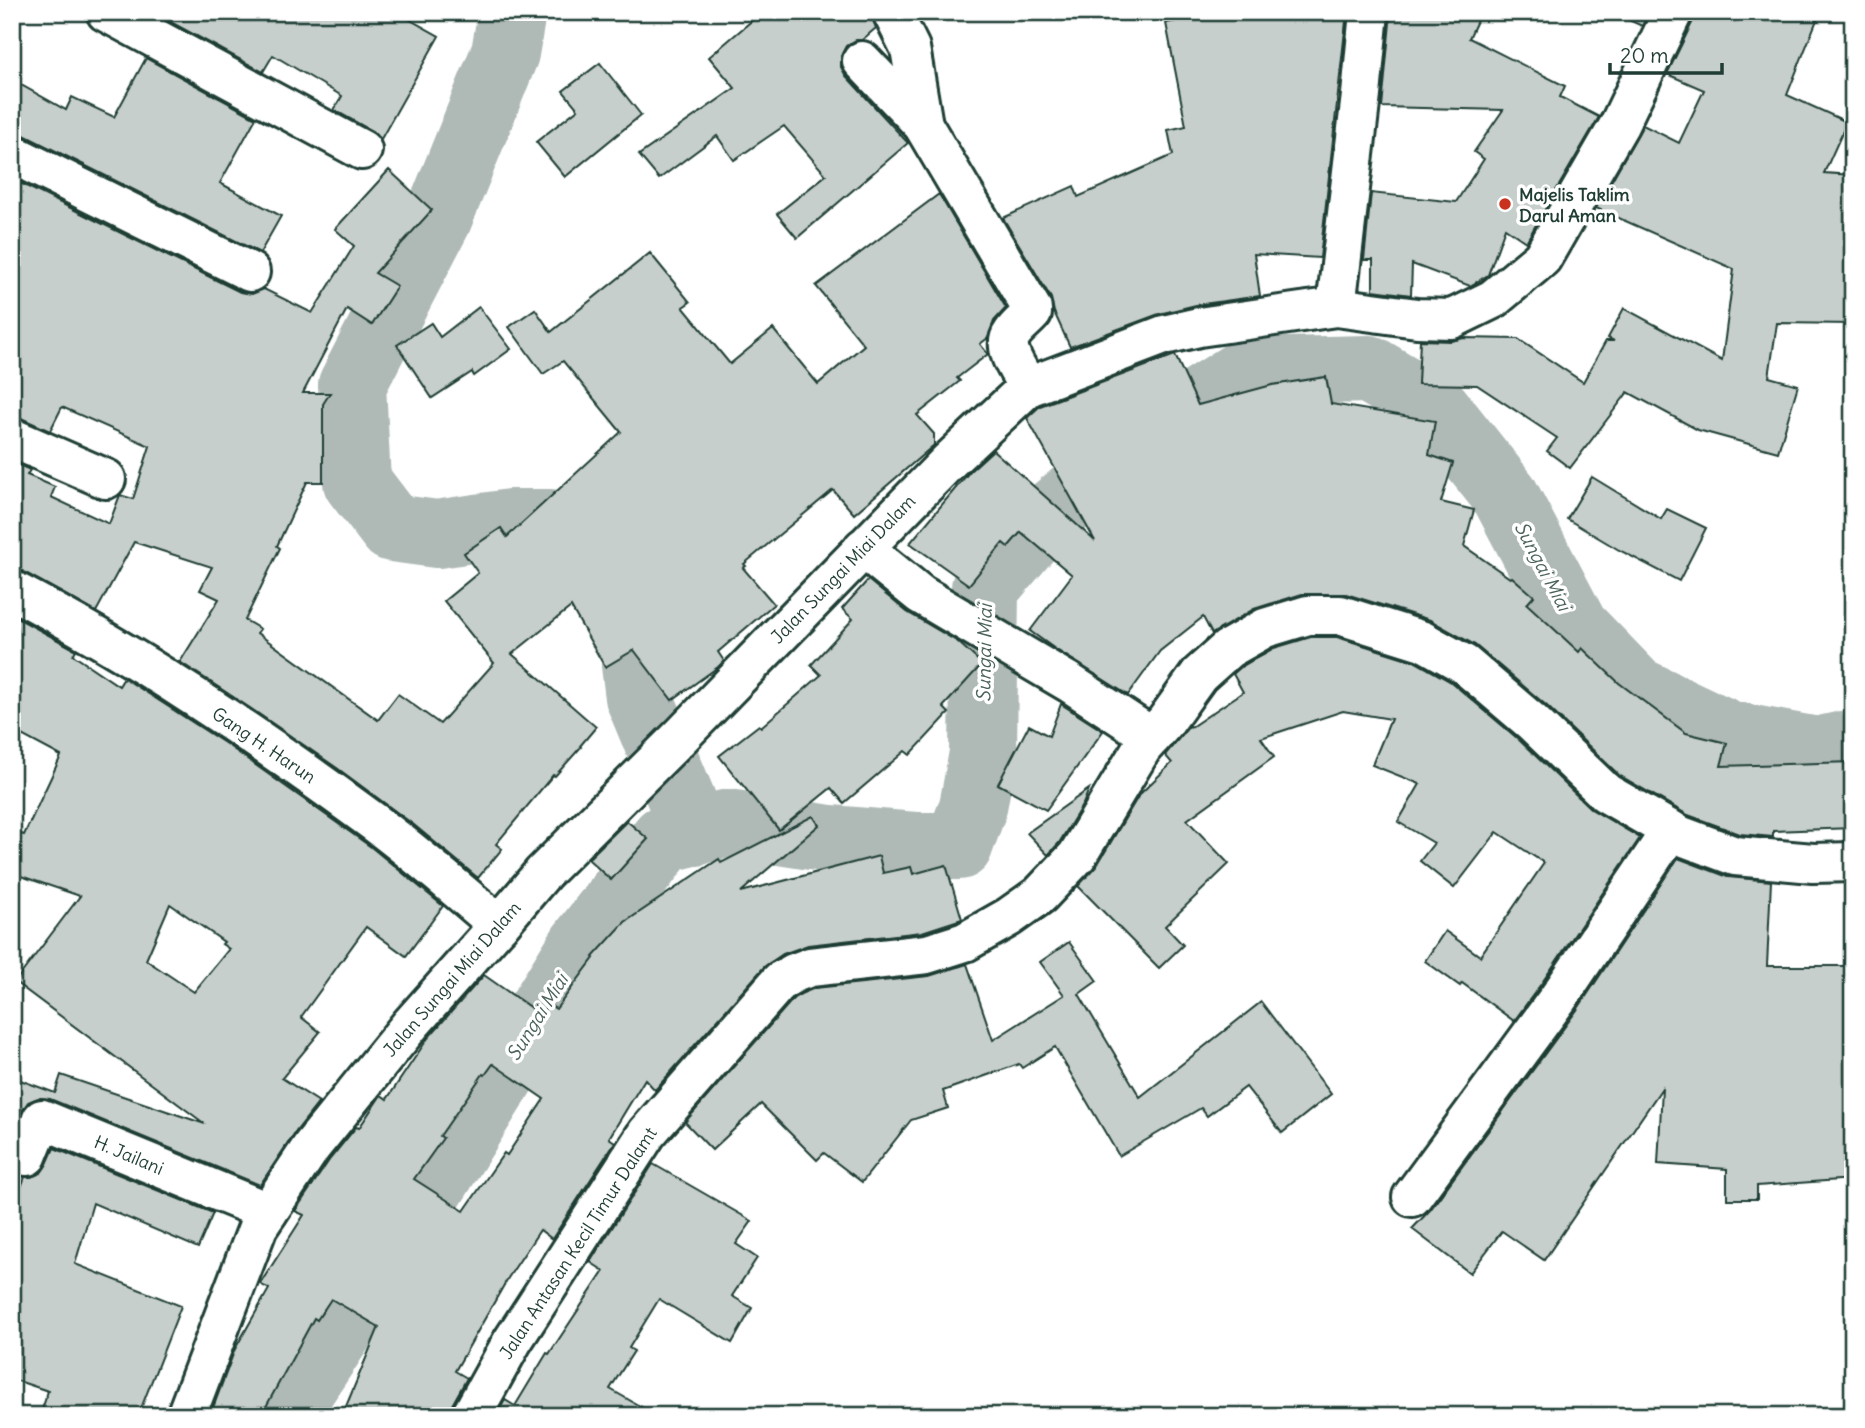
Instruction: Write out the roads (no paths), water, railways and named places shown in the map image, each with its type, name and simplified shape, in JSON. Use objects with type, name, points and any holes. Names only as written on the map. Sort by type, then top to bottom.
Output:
[{"type":"street","points":[[106,12],[362,150]]},
{"type":"street","points":[[891,12],[910,48],[923,125]]},
{"type":"street","points":[[1336,307],[1362,95],[1369,12]]},
{"type":"street","name":"Jalan Sungai Miai Dalam","points":[[186,1416],[258,1227],[312,1146],[411,1024],[543,873],[682,735],[949,461],[1028,387],[1164,335],[1199,327],[1336,307],[1417,318],[1452,318],[1493,299],[1542,258],[1619,125],[1673,12]]},
{"type":"street","points":[[862,61],[923,125],[1032,309],[1032,313],[1012,333],[1008,341],[1010,352],[1028,387]]},
{"type":"street","points":[[12,154],[250,272]]},
{"type":"street","points":[[12,438],[106,479]]},
{"type":"street","points":[[863,548],[921,595],[1070,683],[1152,737]]},
{"type":"street","name":"Gang H. Harun","points":[[12,590],[72,621],[234,723],[369,818],[499,925]]},
{"type":"street","name":"Jalan Antasan Kecil Timur Dalamt","points":[[471,1416],[512,1342],[647,1133],[780,981],[810,967],[927,954],[965,942],[1009,917],[1040,895],[1077,856],[1142,748],[1199,676],[1228,649],[1265,628],[1308,615],[1340,615],[1423,640],[1464,664],[1532,722],[1606,793],[1679,835],[1735,856],[1814,863],[1853,862]]},
{"type":"street","points":[[1412,1197],[1559,997],[1671,830]]},
{"type":"street","name":"H. Jailani","points":[[12,1150],[27,1156],[43,1119],[268,1212]]},
{"type":"waterway","points":[[512,12],[505,53],[438,219],[352,385],[357,482],[392,528],[437,534],[511,523],[551,523],[598,578],[640,643],[635,665],[639,697],[695,832]]},
{"type":"waterway","name":"Sungai Miai","points":[[287,1416],[289,1407],[384,1264],[582,946],[664,839],[729,823],[830,839],[915,846],[959,846],[973,807],[983,753],[985,588],[1040,523],[1153,431],[1245,372],[1369,369],[1437,409],[1505,495],[1575,628],[1635,690],[1730,735],[1817,751],[1853,743]]},
{"type":"place","name":"Majelis Taklim Darul Aman","points":[[1505,204]]}]
